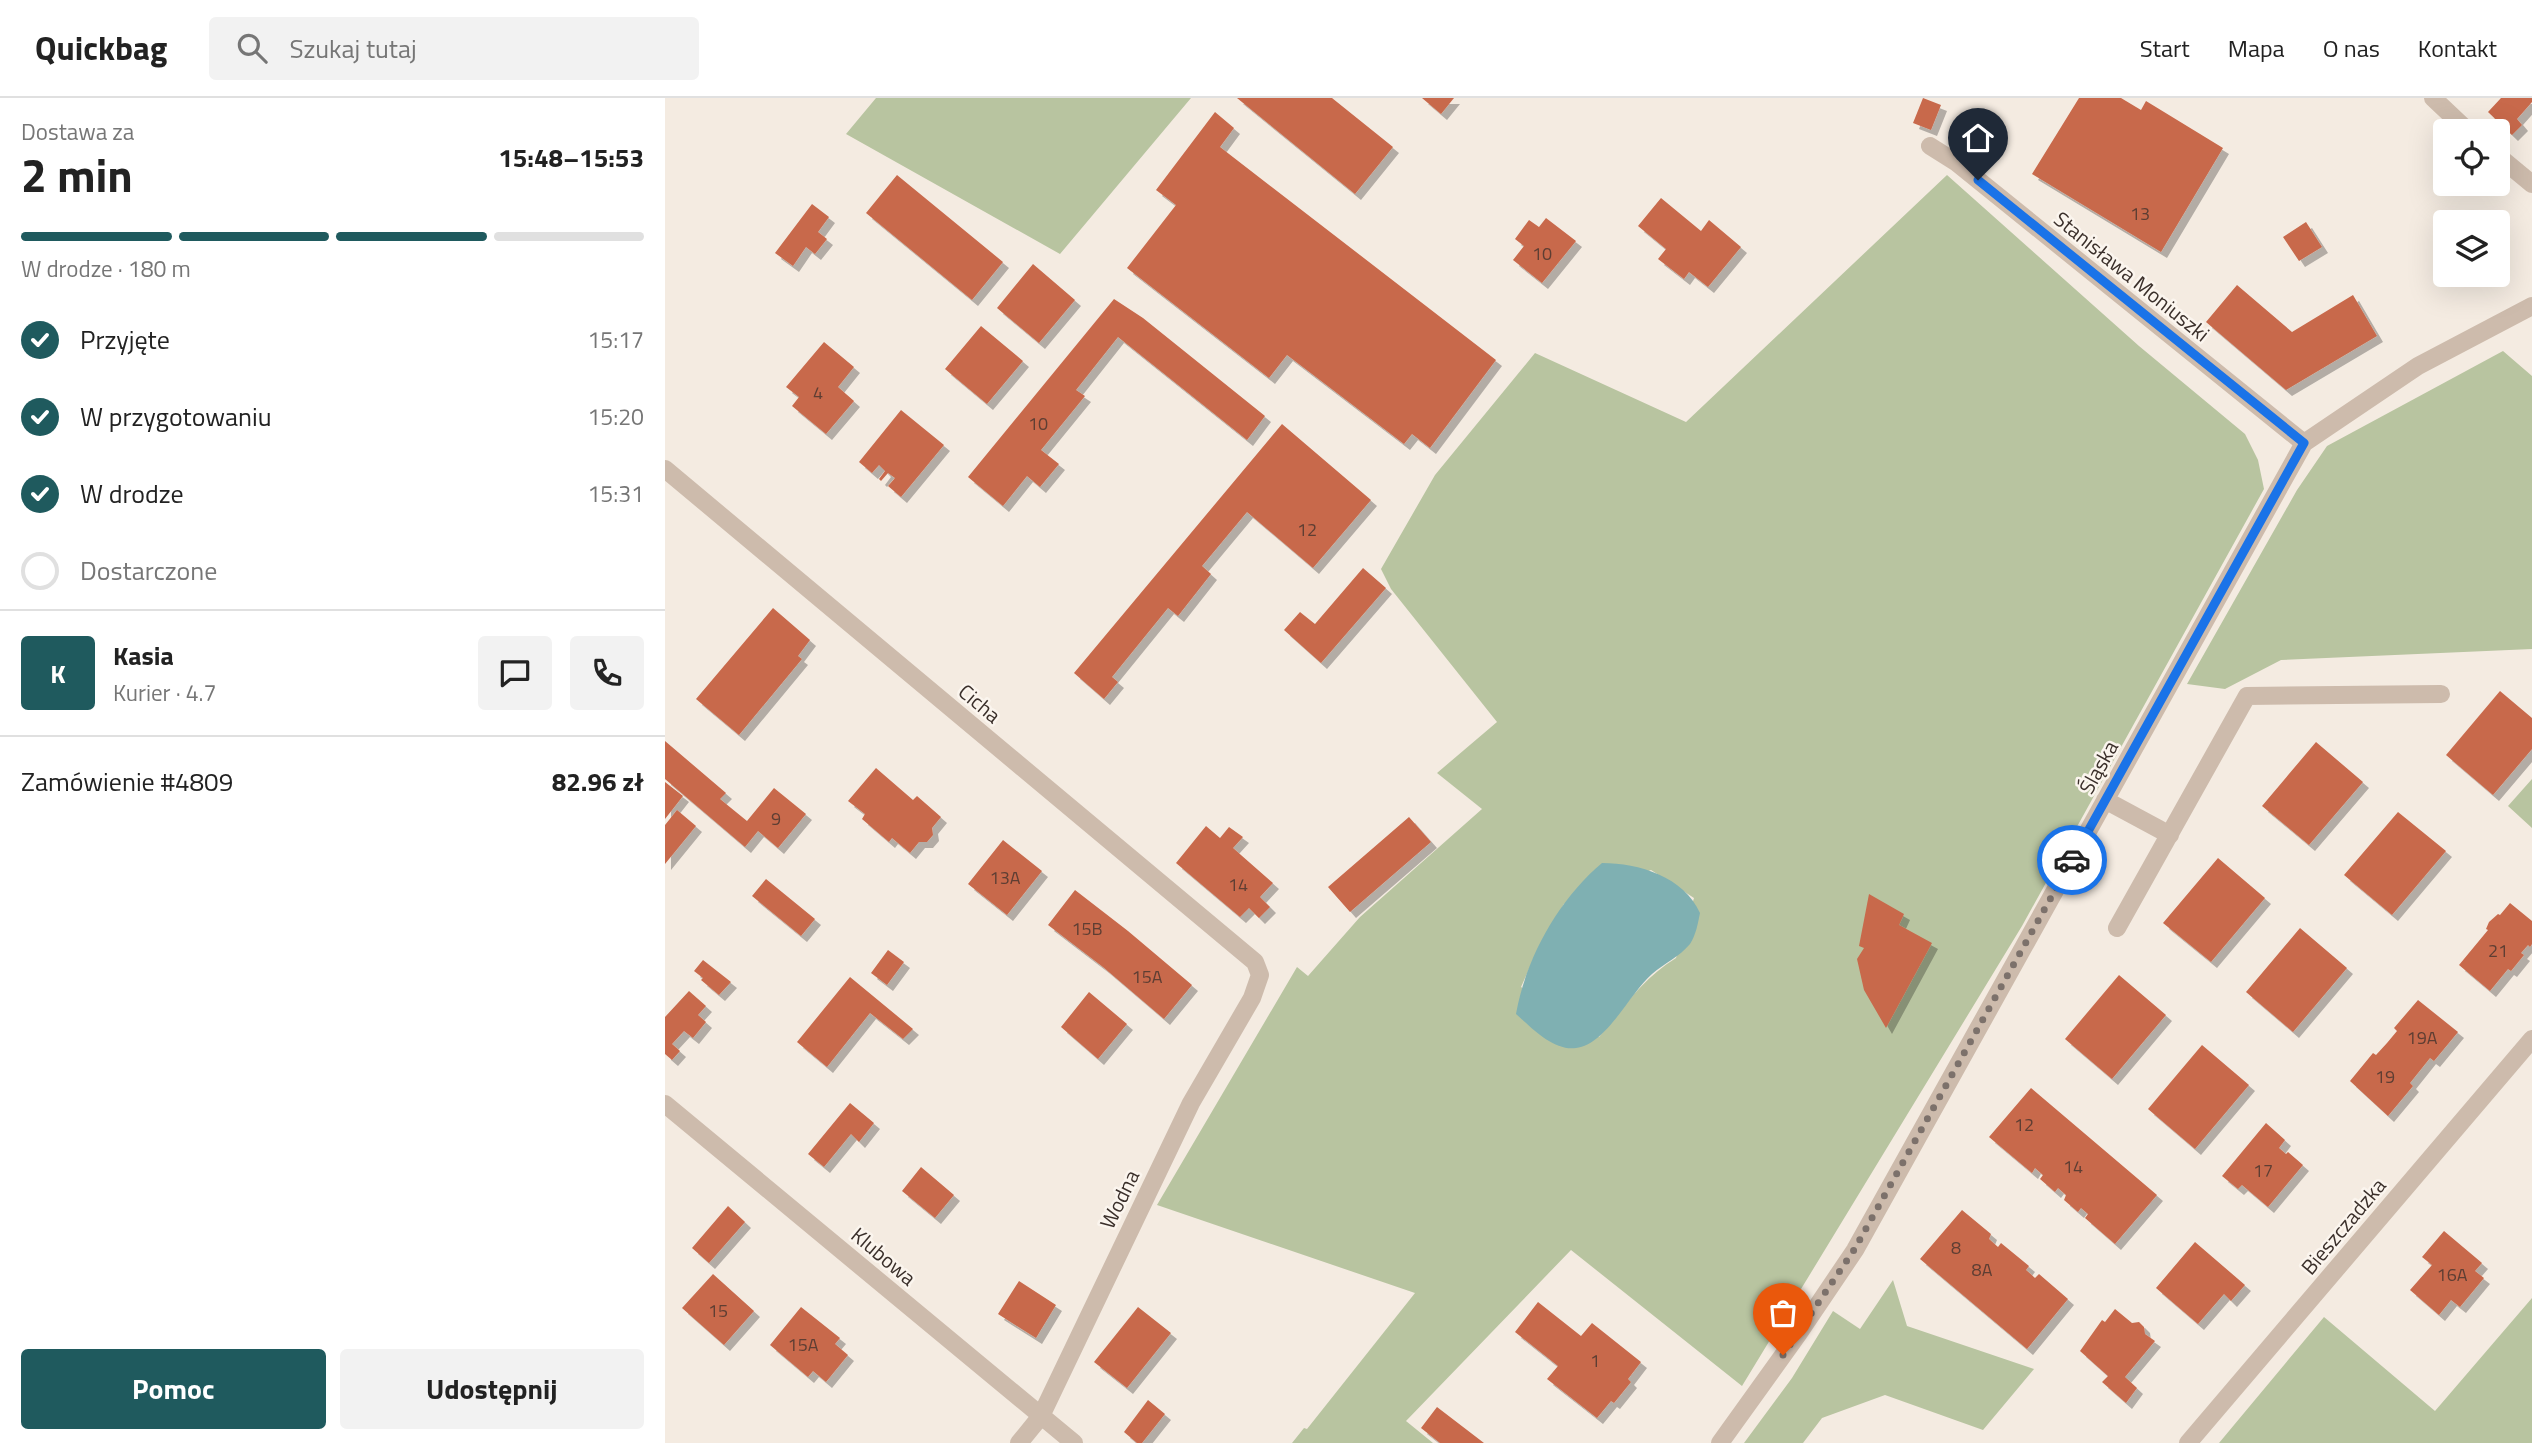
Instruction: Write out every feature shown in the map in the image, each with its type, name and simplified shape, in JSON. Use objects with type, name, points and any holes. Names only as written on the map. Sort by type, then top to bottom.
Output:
[{"type":"street","points":[[2433,98],[2455,119]]},
{"type":"street","name":"Stanisława Moniuszki","points":[[1930,146],[1957,163],[2304,443]]},
{"type":"street","points":[[2510,166],[2532,184]]},
{"type":"street","name":"Śląska","points":[[1720,1443],[1800,1334],[1854,1250],[2304,443],[2418,366],[2532,306]]},
{"type":"street","name":"Cicha","points":[[665,469],[1255,962],[1260,975]]},
{"type":"street","points":[[2117,928],[2247,695],[2441,694]]},
{"type":"street","points":[[2105,800],[2170,835]]},
{"type":"street","name":"Wodna","points":[[1019,1443],[1041,1416],[1191,1103],[1252,998],[1260,975]]},
{"type":"street","name":"Bieszczadzka","points":[[2188,1443],[2532,1039]]},
{"type":"street","name":"Klubowa","points":[[665,1104],[1074,1443]]},
{"type":"green space","points":[[876,98],[1191,98],[1060,254],[846,134]]},
{"type":"green space","points":[[1947,175],[2139,346],[2245,434],[2258,460],[2264,489],[2022,926],[1742,1386],[1571,1250],[1406,1421],[1433,1443],[1292,1443],[1304,1428],[1307,1429],[1415,1293],[1157,1205],[1297,967],[1308,976],[1360,917],[1482,809],[1437,773],[1497,722],[1391,589],[1381,569],[1435,475],[1535,353],[1686,422]],"holes":[[[1651,870],[1694,898],[1676,958],[1643,984],[1599,1037],[1521,987],[1537,951],[1564,904]]]},
{"type":"green space","points":[[2503,351],[2532,376],[2532,649],[2281,660],[2225,689],[2187,684],[2297,490],[2327,446]]},
{"type":"green space","points":[[2532,779],[2532,828],[2508,806]]},
{"type":"green space","points":[[1893,1280],[1907,1326],[2034,1369],[1983,1430],[1885,1395],[1822,1418],[1803,1443],[1744,1443],[1792,1378],[1833,1311],[1860,1329]]},
{"type":"green space","points":[[2532,1298],[2532,1443],[2219,1443],[2324,1317],[2435,1411]]},
{"type":"water","points":[[1602,863],[1645,869],[1672,881],[1693,901],[1700,913],[1697,929],[1686,949],[1643,983],[1598,1038],[1576,1048],[1567,1048],[1543,1037],[1516,1014],[1527,972],[1546,931],[1571,894]]},
{"type":"building","points":[[1237,98],[1332,98],[1393,147],[1355,194]]},
{"type":"building","points":[[1422,98],[1454,98],[1441,114]]},
{"type":"building","points":[[1923,98],[1941,105],[1931,130],[1913,123]]},
{"type":"building","points":[[2079,98],[2121,98],[2141,110],[2146,101],[2223,148],[2161,252],[2032,174]]},
{"type":"building","points":[[2501,98],[2532,98],[2532,102],[2517,119],[2522,125],[2512,135],[2510,119],[2495,119],[2488,112]]},
{"type":"building","points":[[1215,112],[1234,128],[1220,147],[1496,360],[1430,448],[1412,434],[1404,444],[1287,355],[1269,378],[1127,268],[1176,205],[1156,190]]},
{"type":"building","points":[[897,175],[1003,262],[972,300],[866,213]]},
{"type":"building","points":[[1661,198],[1701,231],[1709,220],[1741,247],[1708,287],[1689,272],[1684,279],[1658,259],[1666,249],[1638,226]]},
{"type":"building","points":[[812,204],[829,217],[818,232],[827,239],[815,254],[806,247],[793,266],[775,253]]},
{"type":"building","points":[[1546,218],[1576,241],[1542,283],[1513,260],[1524,246],[1515,239],[1529,220],[1539,227]]},
{"type":"building","points":[[2306,222],[2322,247],[2299,261],[2283,237]]},
{"type":"building","points":[[1033,264],[1075,300],[1039,343],[997,308]]},
{"type":"building","points":[[2237,285],[2292,332],[2353,295],[2377,336],[2286,390],[2206,322]]},
{"type":"building","points":[[1114,299],[1143,318],[1265,416],[1247,440],[1118,337],[1076,390],[1085,396],[1041,450],[1059,464],[1040,487],[1027,476],[1003,506],[968,477]]},
{"type":"building","points":[[981,326],[1023,361],[987,404],[945,369]]},
{"type":"building","points":[[824,342],[854,367],[838,387],[854,401],[826,434],[792,406],[799,397],[786,387]]},
{"type":"building","points":[[901,410],[944,445],[901,497],[888,486],[895,478],[888,473],[881,481],[879,479],[885,471],[879,465],[872,473],[859,462]]},
{"type":"building","points":[[1282,424],[1371,500],[1313,568],[1247,512],[1202,566],[1211,574],[1178,616],[1168,608],[1112,677],[1118,682],[1104,699],[1074,673]]},
{"type":"building","points":[[1363,568],[1386,588],[1321,663],[1284,630],[1300,612],[1315,624]]},
{"type":"building","points":[[773,608],[810,640],[798,656],[802,659],[739,735],[696,699]]},
{"type":"building","points":[[2500,691],[2532,718],[2532,749],[2493,795],[2446,755]]},
{"type":"building","points":[[665,741],[726,793],[720,799],[747,821],[774,788],[806,814],[778,848],[758,831],[745,847],[665,779]]},
{"type":"building","points":[[2316,742],[2363,782],[2309,845],[2262,806]]},
{"type":"building","points":[[876,768],[913,800],[917,796],[941,817],[932,828],[933,835],[927,842],[919,842],[910,853],[892,838],[889,842],[862,819],[865,814],[848,801]]},
{"type":"building","points":[[665,782],[683,796],[665,819]]},
{"type":"building","points":[[677,810],[696,826],[665,864],[665,825]]},
{"type":"building","points":[[2398,812],[2446,851],[2392,915],[2344,875]]},
{"type":"building","points":[[1409,817],[1431,842],[1350,912],[1328,887]]},
{"type":"building","points":[[1206,826],[1220,838],[1229,827],[1243,837],[1233,848],[1273,883],[1260,897],[1270,907],[1259,918],[1249,908],[1240,917],[1176,863]]},
{"type":"building","points":[[1003,840],[1042,871],[1007,915],[968,884]]},
{"type":"building","points":[[2218,858],[2265,898],[2211,962],[2163,923]]},
{"type":"building","points":[[766,879],[815,919],[801,936],[752,896]]},
{"type":"building","points":[[1075,890],[1192,985],[1164,1019],[1048,925]]},
{"type":"building","points":[[1869,894],[1904,914],[1899,925],[1932,943],[1886,1028],[1864,990],[1857,959],[1864,948],[1859,946]]},
{"type":"building","points":[[2510,903],[2532,921],[2532,944],[2521,953],[2524,955],[2511,971],[2508,969],[2490,991],[2459,965],[2488,930],[2486,929],[2489,922],[2500,915]]},
{"type":"building","points":[[2300,928],[2347,968],[2293,1032],[2246,992]]},
{"type":"building","points":[[888,950],[904,962],[887,985],[871,973]]},
{"type":"building","points":[[703,960],[731,982],[719,995],[694,971]]},
{"type":"building","points":[[2119,975],[2166,1015],[2112,1079],[2065,1039]]},
{"type":"building","points":[[850,977],[913,1029],[903,1039],[870,1013],[827,1067],[797,1042]]},
{"type":"building","points":[[689,991],[706,1006],[698,1015],[706,1022],[693,1038],[684,1031],[672,1044],[680,1051],[672,1060],[665,1054],[665,1017]]},
{"type":"building","points":[[1089,992],[1127,1024],[1098,1059],[1061,1027]]},
{"type":"building","points":[[2418,1000],[2458,1032],[2434,1061],[2430,1058],[2410,1083],[2413,1086],[2388,1116],[2350,1081],[2373,1053],[2376,1055],[2387,1043],[2397,1031],[2394,1028]]},
{"type":"building","points":[[2202,1045],[2249,1085],[2195,1149],[2148,1109]]},
{"type":"building","points":[[2031,1088],[2157,1195],[2115,1244],[2085,1218],[2088,1214],[2081,1208],[2078,1212],[2064,1200],[2066,1195],[2058,1188],[2055,1192],[2040,1179],[2043,1175],[2035,1168],[2032,1173],[1989,1137]]},
{"type":"building","points":[[850,1103],[874,1123],[859,1142],[851,1134],[824,1167],[808,1154]]},
{"type":"building","points":[[2266,1123],[2285,1140],[2279,1148],[2303,1165],[2268,1207],[2242,1185],[2238,1189],[2222,1176]]},
{"type":"building","points":[[921,1167],[954,1195],[935,1218],[902,1191]]},
{"type":"building","points":[[728,1206],[745,1222],[709,1263],[692,1248]]},
{"type":"building","points":[[1962,1210],[1991,1234],[1989,1239],[1998,1247],[2001,1243],[2029,1266],[2026,1270],[2035,1278],[2039,1274],[2068,1299],[2027,1349],[1920,1259]]},
{"type":"building","points":[[2444,1231],[2482,1263],[2475,1271],[2484,1278],[2460,1307],[2451,1300],[2439,1315],[2410,1290],[2432,1265],[2422,1257]]},
{"type":"building","points":[[2195,1242],[2245,1285],[2231,1301],[2224,1294],[2198,1324],[2156,1288]]},
{"type":"building","points":[[713,1274],[754,1311],[724,1345],[682,1308]]},
{"type":"building","points":[[1019,1281],[1056,1305],[1036,1338],[998,1314]]},
{"type":"building","points":[[1538,1302],[1581,1336],[1592,1323],[1641,1362],[1628,1379],[1631,1382],[1597,1418],[1547,1379],[1558,1366],[1515,1332]]},
{"type":"building","points":[[801,1307],[840,1338],[835,1344],[848,1355],[826,1382],[813,1371],[808,1377],[770,1345]]},
{"type":"building","points":[[1138,1307],[1171,1333],[1127,1388],[1094,1362]]},
{"type":"building","points":[[2115,1309],[2132,1323],[2139,1322],[2144,1327],[2145,1334],[2155,1341],[2125,1377],[2137,1388],[2126,1403],[2102,1382],[2108,1376],[2080,1351],[2102,1320],[2105,1322]]},
{"type":"building","points":[[1148,1400],[1165,1414],[1142,1443],[1137,1443],[1124,1432]]},
{"type":"building","points":[[1437,1407],[1484,1443],[1440,1443],[1421,1428]]},
{"type":"way so far","points":[[1783,1355],[1800,1334],[1854,1250],[2072,860]]},
{"type":"route","points":[[1978,180],[2304,443],[2072,860]]}]
